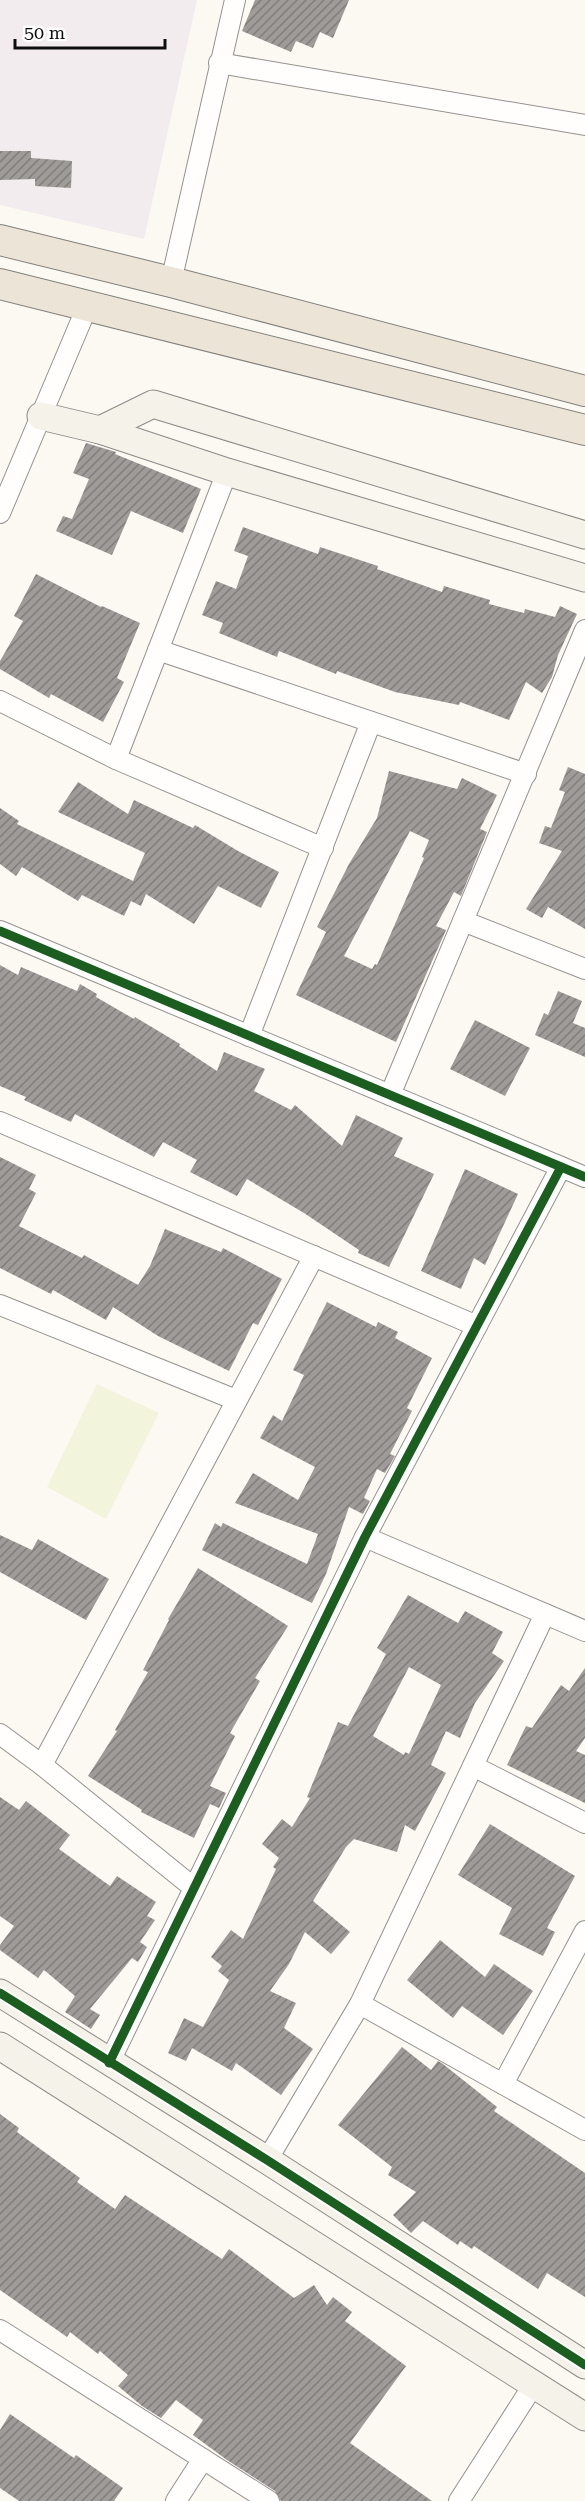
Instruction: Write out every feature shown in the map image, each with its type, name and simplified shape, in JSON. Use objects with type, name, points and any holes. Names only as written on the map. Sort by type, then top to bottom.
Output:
[{"type":"main road","points":[[0,240],[171,282],[585,391]]},
{"type":"main road","points":[[0,284],[585,430]]},
{"type":"street","points":[[171,282],[235,0]]},
{"type":"street","points":[[219,63],[585,125]]},
{"type":"street","points":[[0,513],[87,307]]},
{"type":"street","points":[[100,430],[153,404],[585,535]]},
{"type":"street","points":[[40,416],[100,430],[227,472],[585,578]]},
{"type":"street","points":[[116,759],[227,472]]},
{"type":"street","points":[[390,1095],[585,630]]},
{"type":"street","points":[[158,650],[525,774]]},
{"type":"street","points":[[0,701],[116,759],[322,848]]},
{"type":"street","points":[[249,1035],[371,722]]},
{"type":"street","points":[[464,921],[585,969]]},
{"type":"street","points":[[0,931],[585,1177]]},
{"type":"street","points":[[0,1122],[477,1326]]},
{"type":"street","points":[[109,2062],[364,1537],[561,1167]]},
{"type":"street","points":[[42,1765],[314,1256]]},
{"type":"street","points":[[0,1305],[236,1400]]},
{"type":"street","points":[[364,1537],[585,1631]]},
{"type":"street","points":[[267,2160],[360,2004],[545,1614]]},
{"type":"street","points":[[0,1734],[42,1765],[194,1888]]},
{"type":"street","points":[[473,1766],[585,1823]]},
{"type":"street","points":[[503,2084],[585,1931]]},
{"type":"street","points":[[0,1993],[267,2160],[585,2365]]},
{"type":"street","points":[[360,2004],[585,2130]]},
{"type":"street","points":[[0,2046],[585,2417]]},
{"type":"street","points":[[0,2330],[269,2501]]},
{"type":"street","points":[[459,2501],[534,2384]]},
{"type":"street","points":[[176,2501],[204,2459]]},
{"type":"shaded area","points":[[0,0],[197,0],[144,239],[0,205]]},
{"type":"green space","points":[[97,1384],[159,1413],[106,1519],[47,1487]]},
{"type":"building","points":[[255,0],[349,0],[333,38],[320,32],[313,48],[296,41],[291,52],[242,31]]},
{"type":"building","points":[[0,151],[31,151],[31,158],[72,161],[71,188],[35,186],[35,179],[0,180]]},
{"type":"building","points":[[86,443],[116,452],[115,454],[201,489],[183,533],[131,511],[112,555],[56,531],[63,516],[72,519],[89,479],[73,473]]},
{"type":"building","points":[[243,527],[318,554],[320,547],[378,566],[377,569],[442,592],[444,586],[490,600],[489,604],[524,613],[525,609],[555,617],[560,606],[577,614],[558,655],[552,677],[542,693],[526,682],[509,720],[460,702],[459,705],[395,692],[337,671],[336,674],[279,651],[277,657],[219,633],[223,623],[202,615],[216,581],[236,589],[248,556],[234,551]]},
{"type":"building","points":[[36,574],[101,607],[140,623],[117,678],[124,682],[103,722],[51,694],[49,698],[0,669],[0,661],[23,621],[14,616]]},
{"type":"building","points":[[568,767],[585,774],[585,929],[548,907],[542,918],[526,909],[562,851],[539,843],[545,826],[551,828],[565,792],[559,790]]},
{"type":"building","points":[[389,771],[457,789],[462,778],[497,795],[480,829],[487,832],[461,896],[454,892],[436,926],[446,930],[396,1042],[296,995],[326,932],[317,927],[349,864],[377,818]],"holes":[[[410,831],[429,840],[422,857],[424,858],[377,965],[375,964],[372,969],[344,956]]]},
{"type":"building","points":[[78,782],[128,814],[134,800],[193,828],[195,825],[279,872],[261,908],[218,886],[194,924],[146,894],[141,906],[131,901],[124,916],[82,895],[78,901],[22,867],[16,876],[0,864],[0,808],[19,821],[17,824],[133,881],[145,853],[58,812]]},
{"type":"building","points":[[0,965],[18,975],[21,967],[77,991],[80,984],[97,994],[96,997],[180,1044],[179,1046],[217,1071],[224,1052],[265,1069],[254,1091],[291,1110],[295,1105],[342,1146],[356,1115],[403,1138],[394,1156],[434,1174],[389,1267],[358,1253],[359,1250],[304,1213],[247,1179],[237,1196],[190,1172],[197,1160],[163,1142],[154,1157],[75,1114],[71,1122],[24,1100],[26,1097],[0,1086]]},
{"type":"building","points":[[558,991],[582,1001],[573,1023],[585,1028],[585,1057],[535,1035],[544,1013],[548,1015]]},
{"type":"building","points":[[475,1020],[530,1048],[505,1096],[450,1069]]},
{"type":"building","points":[[0,1157],[36,1175],[29,1189],[36,1193],[19,1226],[82,1258],[84,1255],[138,1285],[150,1266],[165,1229],[221,1252],[223,1248],[282,1279],[258,1325],[253,1323],[229,1371],[158,1336],[113,1307],[106,1320],[53,1290],[51,1294],[0,1268]]},
{"type":"building","points":[[465,1169],[518,1194],[485,1265],[474,1258],[461,1289],[421,1271]]},
{"type":"building","points":[[327,1302],[376,1327],[378,1322],[398,1332],[395,1338],[432,1358],[407,1408],[412,1411],[390,1454],[395,1456],[385,1473],[377,1469],[364,1498],[370,1501],[363,1514],[349,1507],[326,1574],[312,1603],[202,1550],[215,1523],[221,1527],[223,1523],[307,1564],[318,1534],[235,1503],[253,1473],[298,1500],[315,1467],[260,1438],[273,1415],[282,1421],[304,1375],[293,1370]]},
{"type":"building","points":[[0,1535],[32,1550],[38,1539],[109,1579],[86,1620],[0,1572]]},
{"type":"building","points":[[198,1568],[288,1626],[255,1678],[260,1681],[230,1733],[235,1736],[210,1786],[226,1793],[219,1808],[210,1804],[194,1838],[141,1812],[142,1810],[88,1776],[117,1731],[115,1730],[148,1672],[143,1670],[168,1619]]},
{"type":"building","points":[[408,1595],[458,1623],[465,1611],[503,1632],[492,1653],[504,1661],[475,1703],[460,1738],[446,1731],[431,1765],[446,1773],[415,1831],[405,1825],[397,1852],[354,1839],[346,1847],[313,1901],[350,1932],[331,1954],[305,1932],[289,1964],[270,1991],[296,2003],[284,2028],[313,2049],[281,2095],[236,2063],[232,2071],[192,2048],[186,2061],[168,2053],[184,2018],[203,2027],[229,1980],[218,1971],[222,1966],[211,1957],[231,1930],[243,1939],[276,1869],[273,1867],[279,1858],[262,1844],[282,1819],[292,1827],[310,1798],[307,1797],[338,1722],[348,1726],[386,1654],[377,1648]],"holes":[[[409,1667],[441,1685],[409,1754],[405,1752],[404,1755],[373,1736]]]},
{"type":"building","points":[[585,1668],[585,1738],[576,1751],[585,1755],[585,1803],[507,1765],[526,1726],[532,1728],[561,1685],[569,1691]]},
{"type":"building","points":[[0,1797],[19,1810],[26,1801],[70,1835],[59,1849],[110,1886],[117,1876],[156,1902],[147,1916],[155,1920],[140,1942],[147,1947],[138,1962],[132,1958],[90,2009],[100,2015],[91,2029],[65,2012],[75,1996],[44,1970],[38,1978],[0,1950],[0,1945],[14,1926],[0,1916]]},
{"type":"building","points":[[490,1824],[575,1876],[547,1928],[555,1932],[543,1956],[499,1934],[512,1908],[458,1875]]},
{"type":"building","points":[[440,1940],[485,1977],[494,1964],[533,1991],[503,2035],[462,2006],[453,2018],[407,1980]]},
{"type":"building","points":[[402,2047],[431,2070],[438,2061],[443,2064],[497,2107],[494,2111],[585,2173],[585,2297],[547,2273],[538,2289],[474,2246],[472,2249],[460,2241],[458,2245],[423,2221],[411,2233],[393,2215],[416,2192],[388,2175],[392,2167],[338,2125]]},
{"type":"building","points":[[0,2114],[19,2128],[17,2132],[80,2178],[77,2182],[115,2209],[125,2195],[222,2259],[229,2249],[294,2298],[314,2285],[327,2305],[333,2297],[352,2312],[345,2321],[406,2366],[350,2443],[432,2501],[281,2501],[275,2491],[193,2435],[203,2420],[176,2400],[161,2418],[142,2406],[118,2386],[128,2375],[100,2351],[98,2354],[70,2332],[67,2337],[0,2290]]},
{"type":"building","points":[[10,2414],[74,2458],[76,2455],[123,2488],[114,2501],[19,2501],[0,2488],[0,2430]]},
{"type":"cycle path","points":[[0,931],[585,1177]]},
{"type":"cycle path","points":[[109,2063],[365,1537],[561,1167]]},
{"type":"cycle path","points":[[0,1993],[267,2160],[585,2365]]}]
